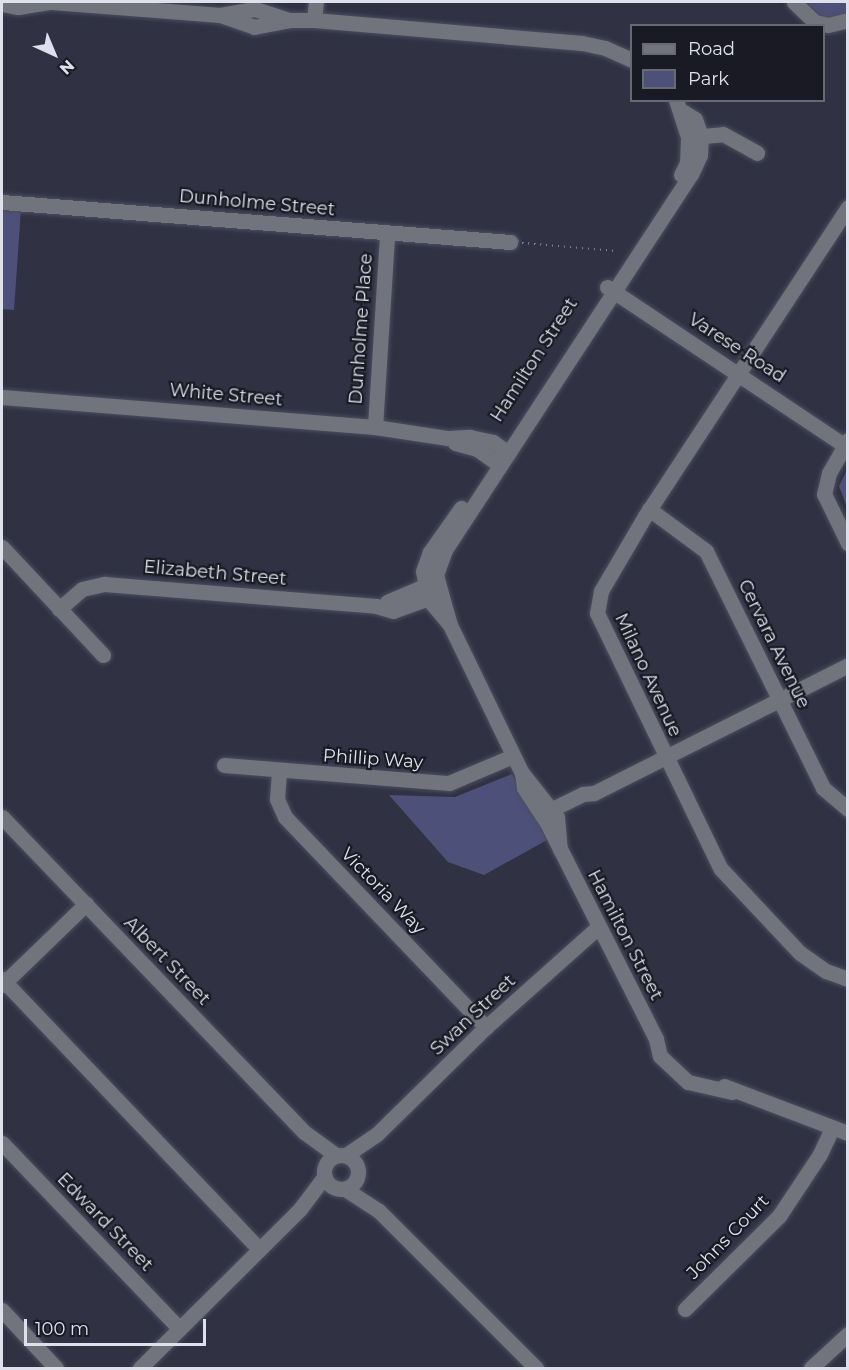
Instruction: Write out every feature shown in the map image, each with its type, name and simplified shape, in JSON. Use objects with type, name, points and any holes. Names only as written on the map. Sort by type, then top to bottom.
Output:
[{"type":"street","points":[[2,4],[18,7],[51,2],[220,15],[255,9],[289,20],[314,20],[582,43],[605,48],[630,59]]},
{"type":"street","points":[[314,20],[316,2]]},
{"type":"street","points":[[794,2],[815,22],[824,24]]},
{"type":"street","points":[[825,24],[848,20]]},
{"type":"street","name":"Hamilton Street","points":[[679,106],[695,136],[687,163],[659,216],[500,456],[430,552],[423,571],[522,773],[524,788],[550,816],[551,838],[560,849],[597,928],[656,1039],[681,1066],[732,1092],[848,1133]]},
{"type":"street","points":[[695,136],[723,134],[757,153]]},
{"type":"street","name":"Dunholme Street","points":[[2,201],[387,234],[510,242]]},
{"type":"street","name":"Milano Avenue","points":[[848,207],[742,374],[649,509],[601,591],[597,613],[665,758],[727,877],[800,953],[826,971],[848,979]]},
{"type":"street","name":"Dunholme Place","points":[[375,427],[387,234]]},
{"type":"street","name":"Varese Road","points":[[610,289],[846,442]]},
{"type":"street","name":"White Street","points":[[2,397],[375,427],[448,438],[477,438],[500,456]]},
{"type":"street","points":[[846,442],[829,473],[824,494],[848,543]]},
{"type":"street","name":"Cervara Avenue","points":[[649,509],[706,551],[823,788],[848,810]]},
{"type":"street","points":[[2,547],[103,655]]},
{"type":"street","name":"Elizabeth Street","points":[[59,609],[82,589],[104,584],[376,606],[433,592]]},
{"type":"street","points":[[550,816],[583,794],[594,793],[848,665]]},
{"type":"street","name":"Phillip Way","points":[[224,765],[449,783],[513,756]]},
{"type":"street","name":"Victoria Way","points":[[279,771],[277,799],[285,817],[486,1027]]},
{"type":"street","name":"Albert Street","points":[[2,817],[304,1132],[332,1180],[379,1211],[536,1368]]},
{"type":"street","points":[[86,904],[3,982],[259,1249]]},
{"type":"street","name":"Swan Street","points":[[332,1180],[341,1155],[378,1134],[486,1027],[597,928]]},
{"type":"street","name":"Johns Court","points":[[685,1309],[779,1216],[820,1154],[832,1128]]},
{"type":"street","name":"Albert Street","points":[[304,1132],[341,1155],[357,1172],[379,1211]]},
{"type":"street","name":"Swan Street","points":[[332,1180],[357,1172],[378,1134]]},
{"type":"street","name":"Edward Street","points":[[2,1143],[180,1329]]},
{"type":"street","points":[[140,1368],[332,1180]]},
{"type":"street","points":[[2,1311],[56,1368]]},
{"type":"street","points":[[811,1368],[848,1334]]},
{"type":"street","points":[[826,1368],[848,1348]]},
{"type":"path","points":[[510,242],[617,251]]},
{"type":"green space","points":[[806,2],[847,2],[847,14],[823,19]]},
{"type":"green space","points":[[2,208],[21,209],[14,310],[2,309]]},
{"type":"green space","points":[[847,470],[847,507],[839,486]]},
{"type":"green space","points":[[512,774],[547,840],[484,875],[448,862],[389,795],[455,797]]}]
